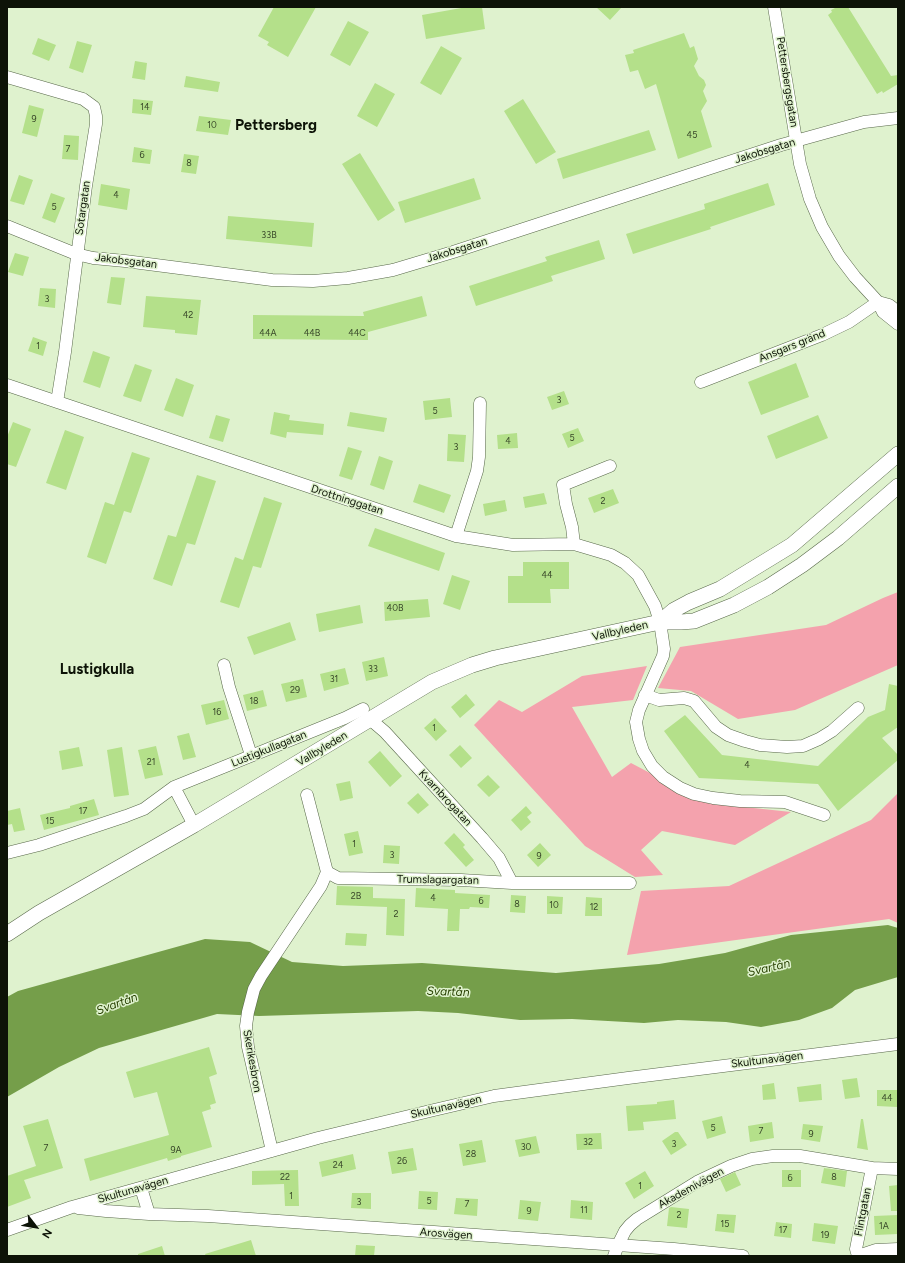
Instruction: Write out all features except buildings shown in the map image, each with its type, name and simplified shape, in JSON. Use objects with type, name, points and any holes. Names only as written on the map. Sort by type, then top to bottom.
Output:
[{"type":"main road","name":"Vallbyleden","points":[[660,622],[674,610],[720,589],[792,545],[898,454]]},
{"type":"main road","name":"Vallbyleden","points":[[7,934],[38,913],[194,825],[367,714],[408,696],[432,682],[472,665],[495,658],[660,622],[694,621],[734,605],[768,587],[802,565],[838,538],[898,486]]},
{"type":"street","name":"Pettersbergsgatan","points":[[774,7],[796,141],[802,172],[810,199],[822,226],[839,256],[855,277],[878,302],[883,312],[898,324]]},
{"type":"street","name":"Sotargatan","points":[[7,76],[83,99],[94,107],[96,124],[76,254],[65,352],[57,402]]},
{"type":"street","name":"Jakobsgatan","points":[[7,226],[76,254],[93,258],[125,260],[272,280],[313,281],[348,278],[393,270],[453,252],[796,141],[864,122],[898,118]]},
{"type":"street","name":"Pettersbergsgatan","points":[[878,302],[889,305],[898,312]]},
{"type":"street","name":"Ansgars gränd","points":[[701,382],[822,335],[849,322],[878,302]]},
{"type":"street","name":"Drottninggatan","points":[[7,385],[456,536],[513,545],[574,544],[611,555],[625,563],[638,575],[655,606],[660,622],[664,650],[663,656],[645,695],[636,722],[643,751],[652,766],[663,777],[680,788],[694,794],[740,802],[785,802],[824,815]]},
{"type":"street","points":[[456,536],[477,472],[479,457],[480,403]]},
{"type":"street","points":[[574,544],[563,485],[610,466]]},
{"type":"street","points":[[224,666],[229,687],[251,755]]},
{"type":"street","points":[[645,695],[659,700],[684,698],[694,701],[716,727],[728,735],[760,745],[786,747],[803,746],[819,739],[832,731],[858,708]]},
{"type":"street","name":"Lustigkullagatan","points":[[7,853],[39,845],[126,816],[144,809],[174,787],[345,718],[367,714]]},
{"type":"street","name":"Kvarnbrogatan","points":[[367,714],[499,858],[512,883]]},
{"type":"street","points":[[174,787],[194,825]]},
{"type":"street","points":[[307,795],[328,872]]},
{"type":"street","name":"Trumslagargatan","points":[[328,872],[338,878],[347,879],[454,880],[512,883],[630,883]]},
{"type":"street","name":"Skerikesbron","points":[[272,1151],[249,1054],[246,1026],[254,989],[268,963],[321,886],[328,872]]},
{"type":"street","name":"Skultunavägen","points":[[7,1230],[72,1207],[272,1151],[494,1096],[898,1044]]},
{"type":"street","name":"Akademivägen","points":[[616,1251],[630,1225],[637,1218],[697,1182],[731,1166],[752,1159],[773,1156],[800,1156],[872,1168],[898,1169]]},
{"type":"street","name":"Flintgatan","points":[[858,1256],[856,1249],[872,1168]]},
{"type":"street","points":[[141,1188],[149,1214]]},
{"type":"street","name":"Arosvägen","points":[[72,1207],[149,1214],[208,1216],[616,1251],[743,1256]]},
{"type":"street","points":[[858,1256],[876,1250],[898,1249]]},
{"type":"shaded area","points":[[898,592],[898,665],[795,710],[738,719],[691,691],[658,688],[680,647],[826,625]]},
{"type":"shaded area","points":[[647,666],[633,700],[572,707],[612,777],[631,763],[707,803],[791,812],[735,845],[662,831],[641,850],[663,875],[635,877],[585,846],[474,725],[499,700],[522,712],[582,676]]},
{"type":"shaded area","points":[[898,793],[898,923],[889,919],[627,955],[641,891],[729,886],[871,820]]},
{"type":"water","name":"Svartån","points":[[888,925],[898,928],[898,977],[855,990],[832,1008],[799,1020],[761,1027],[726,1022],[678,1020],[644,1023],[572,1019],[520,1020],[458,1013],[418,1011],[259,1016],[217,1014],[99,1048],[59,1067],[7,1097],[7,997],[18,991],[205,939],[250,942],[292,962],[343,966],[422,963],[556,973],[659,964],[725,953],[791,935]]},
{"type":"district","name":"Pettersberg","points":[[276,126]]},
{"type":"district","name":"Lustigkulla","points":[[97,670]]}]
